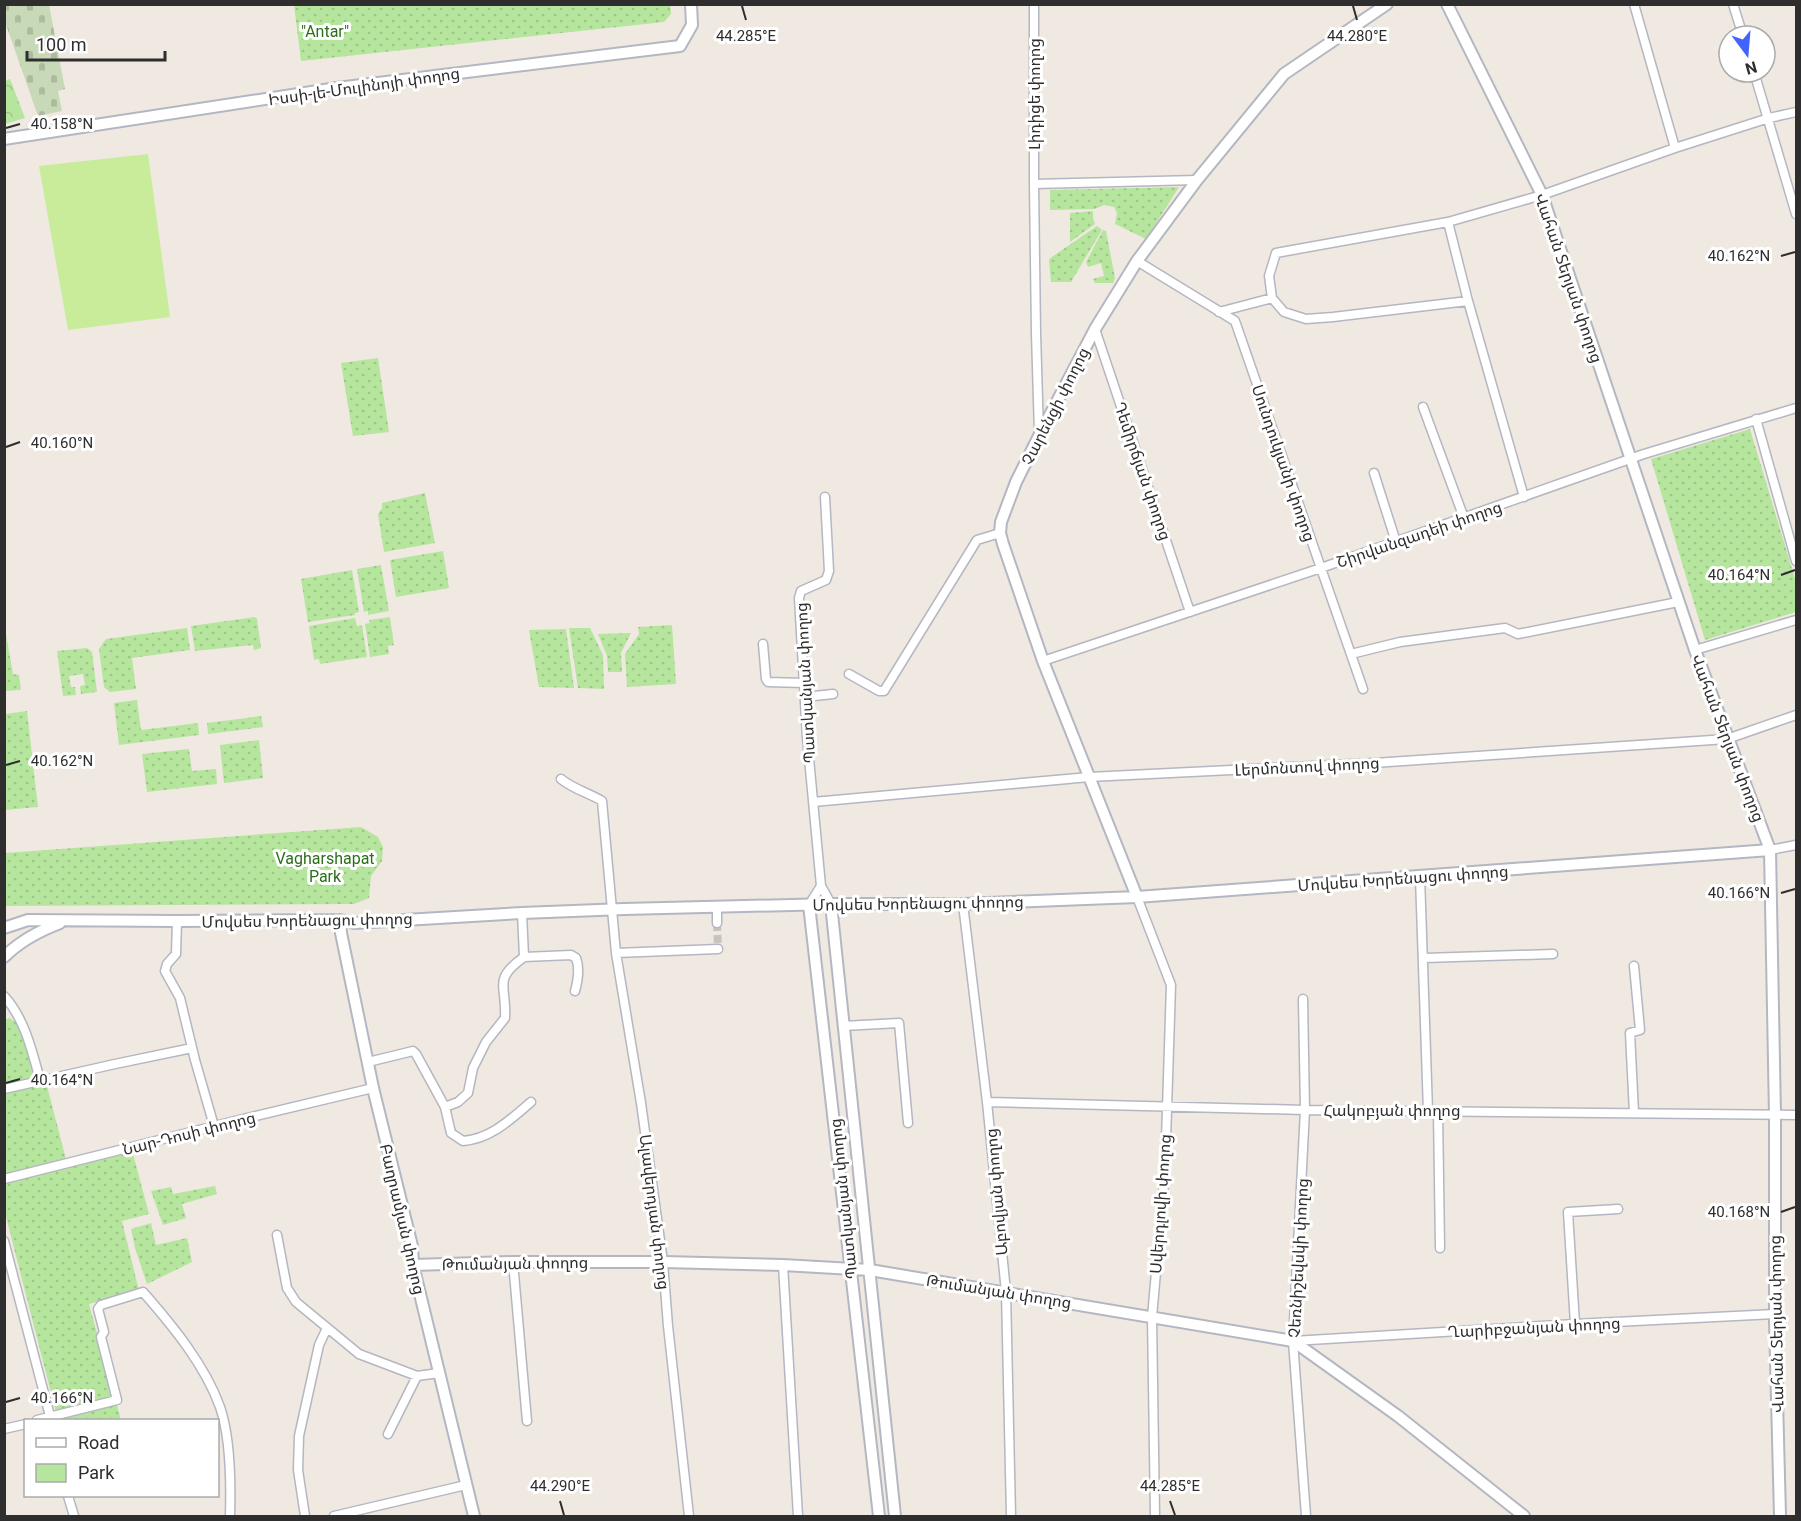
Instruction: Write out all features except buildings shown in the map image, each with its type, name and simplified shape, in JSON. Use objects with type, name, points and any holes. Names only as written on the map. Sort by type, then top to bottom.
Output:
[{"type":"main road","name":"Իսսի-լե-Մուլինոյի փողոց","points":[[4,139],[337,88],[680,46],[692,25],[691,4]]},
{"type":"main road","name":"Չարենցի փողոց","points":[[1000,533],[1001,522],[1016,482],[1039,436],[1095,329],[1137,261],[1197,180],[1284,74],[1387,4]]},
{"type":"main road","name":"Վահան Տերյան փողոց","points":[[1447,4],[1542,195],[1678,602],[1770,850],[1775,1115],[1775,1314],[1780,1516]]},
{"type":"main road","points":[[1000,533],[1043,661],[1137,897]]},
{"type":"main road","name":"Մովսես Խորենացու փողոց","points":[[4,928],[28,920],[340,920],[354,923],[611,909],[831,904],[963,904],[1137,897],[1770,850]]},
{"type":"main road","name":"Պատկանյան փողոց","points":[[831,904],[896,1516]]},
{"type":"main road","name":"Պատկանյան փողոց","points":[[810,905],[879,1516]]},
{"type":"main road","points":[[4,920],[28,920]]},
{"type":"main road","name":"Մովսես Խորենացու փողոց","points":[[4,957],[43,929],[65,920]]},
{"type":"main road","name":"Բաղրամյան փողոց","points":[[340,920],[373,1089],[412,1246],[413,1265],[474,1516]]},
{"type":"main road","name":"Թումանյան փողոց","points":[[413,1265],[663,1262],[870,1270],[1293,1341],[1398,1416],[1517,1514]]},
{"type":"street","name":"Լիդիցե փողոց","points":[[1034,4],[1035,309],[1039,436]]},
{"type":"street","points":[[1634,4],[1675,148]]},
{"type":"street","points":[[1733,4],[1739,24]]},
{"type":"street","points":[[1758,84],[1797,214]]},
{"type":"street","points":[[1468,301],[1306,319],[1284,312],[1272,298],[1269,276],[1276,253],[1448,222],[1542,195],[1769,118],[1797,112]]},
{"type":"street","points":[[1034,184],[1197,180]]},
{"type":"street","points":[[1448,222],[1524,497]]},
{"type":"street","name":"Սունդուկյանի փողոց","points":[[1137,261],[1235,321],[1363,689]]},
{"type":"street","points":[[1219,312],[1272,298]]},
{"type":"street","name":"Դեմիրճյան փողոց","points":[[1095,329],[1190,612]]},
{"type":"street","points":[[1424,407],[1464,518]]},
{"type":"street","name":"Շիրվանզադեի փողոց","points":[[1043,661],[1321,568],[1630,460],[1797,408]]},
{"type":"street","points":[[1756,419],[1797,561]]},
{"type":"street","points":[[1374,473],[1396,542]]},
{"type":"street","name":"Պատկանյան փողոց","points":[[825,497],[829,571],[825,580],[801,591],[799,598],[821,885],[831,904]]},
{"type":"street","points":[[849,674],[879,691],[884,691],[977,540],[1000,533]]},
{"type":"street","points":[[1351,654],[1400,642],[1506,628],[1518,634],[1678,602]]},
{"type":"street","points":[[1695,650],[1797,620]]},
{"type":"street","points":[[763,644],[768,682],[804,683]]},
{"type":"street","points":[[805,697],[832,694]]},
{"type":"street","name":"Լերմոնտով փողոց","points":[[813,802],[1089,777],[1374,763],[1727,739],[1797,715]]},
{"type":"street","name":"Ալավերդյան փողոց","points":[[561,779],[572,788],[602,801],[616,953],[663,1262],[689,1516]]},
{"type":"street","points":[[1770,850],[1797,845]]},
{"type":"street","points":[[1420,877],[1428,1111]]},
{"type":"street","points":[[810,905],[821,885]]},
{"type":"street","name":"Սվերդլովի փողոց","points":[[1137,897],[1171,985],[1165,1171],[1152,1317],[1155,1516]]},
{"type":"street","name":"Աբովյան փողոց","points":[[963,904],[987,1102],[1006,1292],[1011,1516]]},
{"type":"street","points":[[717,906],[717,923]]},
{"type":"street","points":[[522,913],[524,957]]},
{"type":"street","points":[[177,921],[176,954],[167,964],[165,971],[180,998],[214,1126]]},
{"type":"street","points":[[616,953],[718,949]]},
{"type":"street","points":[[1424,958],[1553,954]]},
{"type":"street","points":[[445,1107],[458,1102],[468,1093],[473,1068],[486,1042],[505,1018],[502,981],[512,965],[524,957],[571,955],[578,963],[575,991]]},
{"type":"street","points":[[1634,966],[1640,1030],[1630,1033],[1634,1113]]},
{"type":"street","points":[[4,996],[20,1019],[40,1080]]},
{"type":"street","name":"Չեռնիշեվսկի փողոց","points":[[1303,999],[1305,1110],[1293,1341],[1306,1516]]},
{"type":"street","points":[[843,1026],[899,1023],[908,1123]]},
{"type":"street","points":[[4,1089],[192,1048]]},
{"type":"street","points":[[368,1062],[413,1051],[445,1107],[452,1133],[463,1141],[476,1139],[497,1130],[531,1102]]},
{"type":"street","name":"Նար-Դոսի փողոց","points":[[4,1179],[373,1089]]},
{"type":"street","name":"Հակոբյան փողոց","points":[[987,1102],[1305,1110],[1797,1115]]},
{"type":"street","points":[[1438,1111],[1440,1248]]},
{"type":"street","points":[[1575,1324],[1568,1212],[1618,1209]]},
{"type":"street","points":[[277,1235],[288,1288],[296,1302],[359,1354],[417,1376],[439,1373]]},
{"type":"street","points":[[4,1241],[50,1419],[117,1400],[101,1337],[104,1332],[99,1307],[143,1292],[167,1319],[208,1378],[220,1408],[228,1449],[231,1488],[230,1516]]},
{"type":"street","points":[[513,1262],[527,1421]]},
{"type":"street","points":[[783,1265],[798,1516]]},
{"type":"street","name":"Ղարիբջանյան փողոց","points":[[1293,1341],[1775,1314]]},
{"type":"street","points":[[305,1516],[298,1470],[299,1436],[319,1345],[327,1328]]},
{"type":"street","points":[[388,1434],[417,1376]]},
{"type":"street","points":[[4,1429],[24,1424]]},
{"type":"street","points":[[334,1516],[466,1485]]},
{"type":"street","points":[[68,1497],[74,1516]]},
{"type":"green space","points":[[4,5],[49,5],[65,89],[58,91],[62,111],[38,116],[5,22]]},
{"type":"green space","name":"\"Antar\"","points":[[294,5],[670,5],[671,14],[664,22],[301,61]]},
{"type":"green space","points":[[10,79],[25,118],[5,124],[5,81]]},
{"type":"green space","points":[[148,154],[170,317],[68,330],[39,166]]},
{"type":"green space","points":[[1179,187],[1146,239],[1115,224],[1117,213],[1114,207],[1104,205],[1095,209],[1050,210],[1050,190]]},
{"type":"green space","points":[[1093,211],[1095,224],[1070,242],[1070,213]]},
{"type":"green space","points":[[1097,226],[1102,230],[1071,282],[1051,282],[1049,259]]},
{"type":"green space","points":[[1103,230],[1106,231],[1115,278],[1113,283],[1095,283],[1093,279],[1104,276],[1101,263],[1088,267],[1086,262]]},
{"type":"green space","points":[[378,358],[389,432],[353,436],[341,363]]},
{"type":"green space","points":[[1750,429],[1796,582],[1796,612],[1705,640],[1651,459]]},
{"type":"green space","points":[[425,493],[435,543],[384,552],[378,514],[382,503]]},
{"type":"green space","points":[[443,551],[449,588],[396,597],[390,560]]},
{"type":"green space","points":[[381,565],[389,611],[368,615],[368,611],[364,612],[357,569]]},
{"type":"green space","points":[[352,570],[359,612],[355,615],[308,622],[301,579]]},
{"type":"green space","points":[[255,617],[261,648],[254,650],[253,645],[195,651],[191,626]]},
{"type":"green space","points":[[390,617],[394,645],[388,646],[389,654],[370,657],[365,624],[370,623],[369,620]]},
{"type":"green space","points":[[355,618],[357,626],[362,625],[367,657],[320,664],[319,659],[314,660],[309,626]]},
{"type":"green space","points":[[672,625],[676,684],[627,687],[625,654],[639,634],[638,627]]},
{"type":"green space","points":[[187,628],[190,650],[132,658],[136,689],[110,692],[104,687],[99,649],[106,639]]},
{"type":"green space","points":[[569,628],[590,628],[603,655],[604,689],[578,688]]},
{"type":"green space","points":[[566,629],[574,688],[539,687],[529,630]]},
{"type":"green space","points":[[631,633],[621,653],[622,672],[608,672],[607,656],[598,634]]},
{"type":"green space","points":[[5,634],[13,674],[19,675],[21,690],[5,691]]},
{"type":"green space","points":[[87,648],[92,652],[97,692],[81,694],[80,686],[85,685],[83,674],[69,676],[71,687],[75,687],[76,695],[63,696],[57,651]]},
{"type":"green space","points":[[137,700],[141,730],[198,723],[199,735],[119,745],[114,703]]},
{"type":"green space","points":[[27,711],[38,807],[5,810],[5,714]]},
{"type":"green space","points":[[261,716],[263,727],[208,734],[207,723]]},
{"type":"green space","points":[[259,740],[263,778],[224,783],[220,745]]},
{"type":"green space","points":[[189,749],[192,771],[216,769],[217,784],[147,792],[142,754]]},
{"type":"green space","name":"Vagharshapat Park","points":[[361,827],[378,837],[383,847],[382,861],[371,876],[369,898],[354,904],[5,906],[5,853]]},
{"type":"green space","points":[[9,1018],[19,1024],[36,1085],[46,1082],[68,1167],[132,1150],[149,1214],[122,1221],[139,1291],[89,1304],[121,1419],[58,1419],[5,1213],[4,1020]]},
{"type":"green space","points":[[215,1186],[217,1194],[182,1204],[186,1218],[163,1225],[151,1191],[171,1187],[173,1194]]},
{"type":"green space","points":[[151,1223],[156,1245],[187,1238],[192,1262],[147,1284],[131,1229]]},
{"type":"tunnel","points":[[717,923],[718,949]]}]
